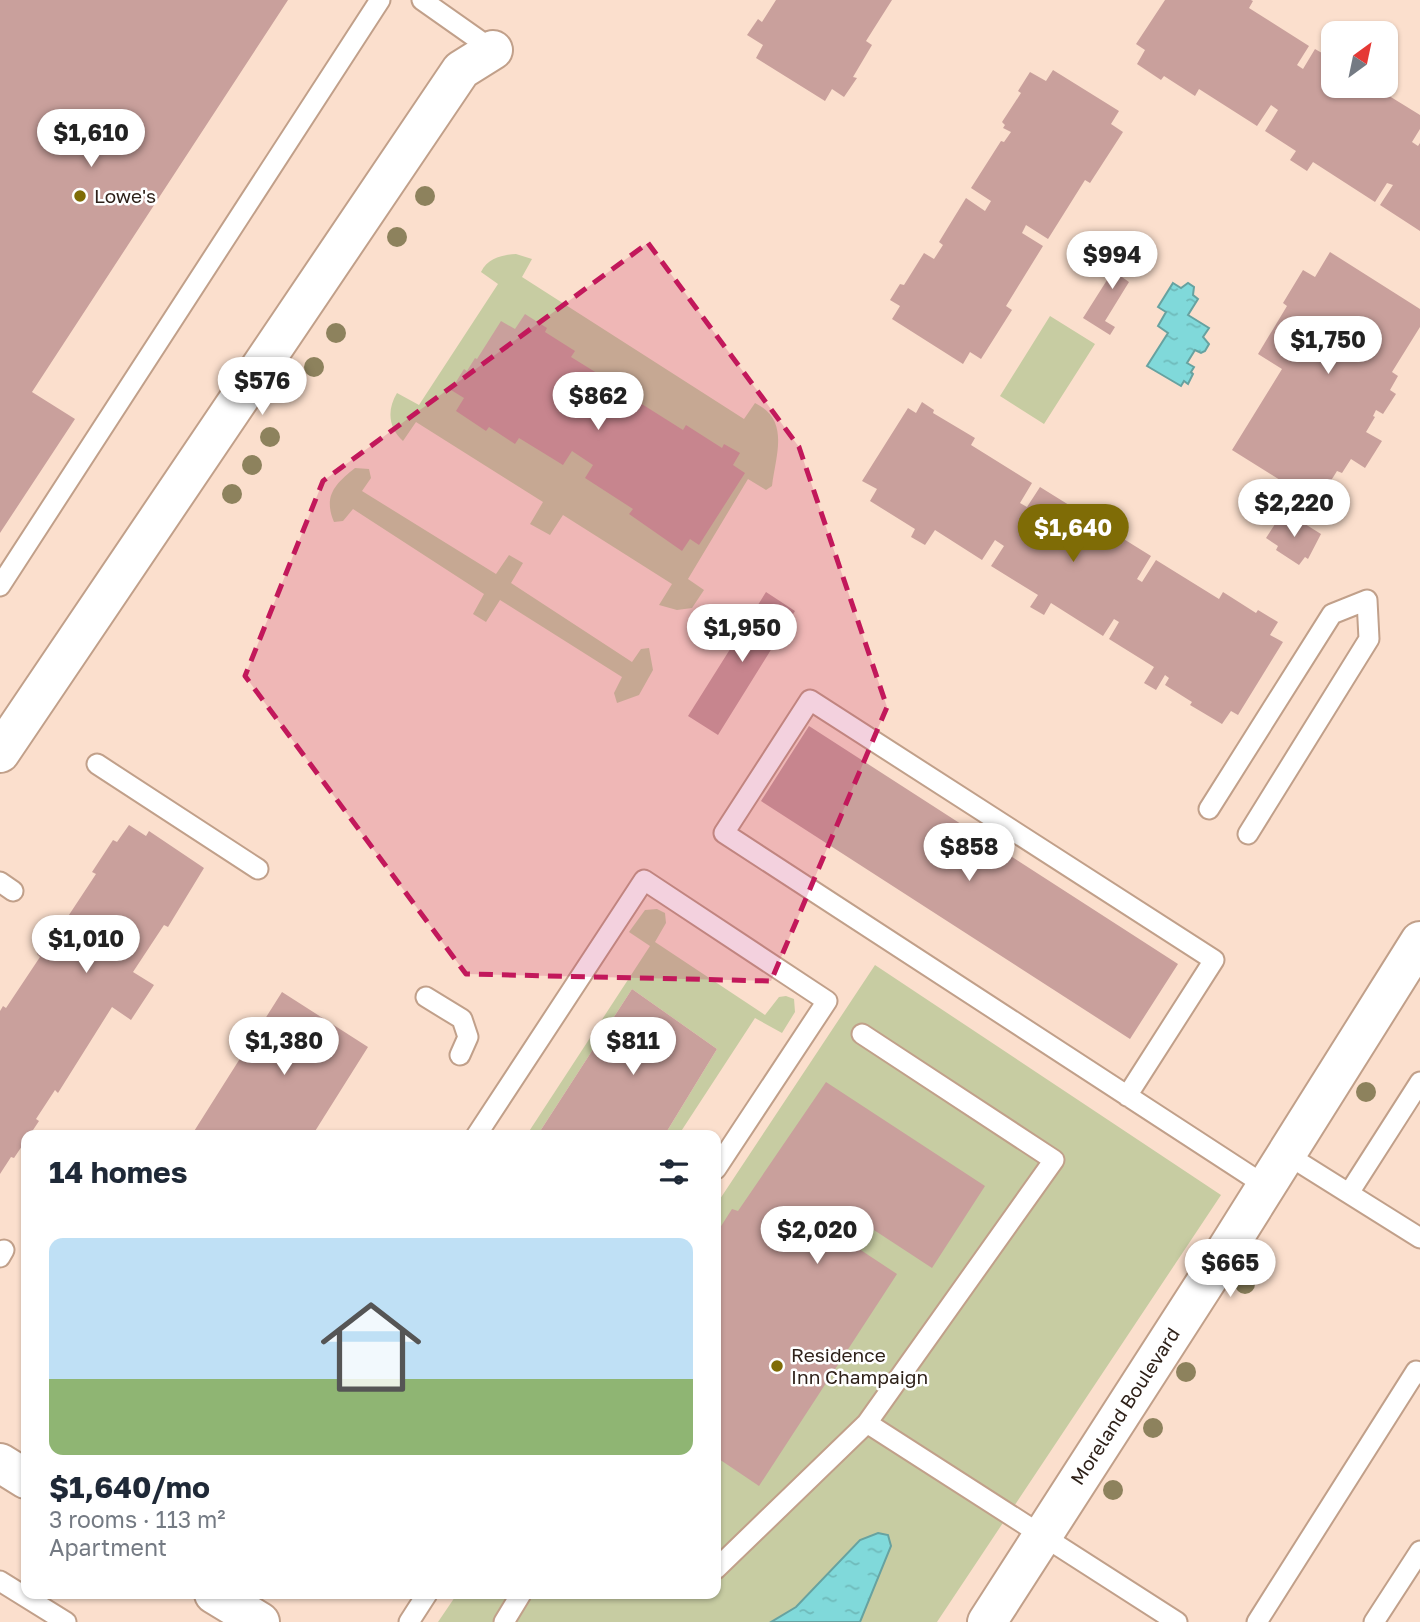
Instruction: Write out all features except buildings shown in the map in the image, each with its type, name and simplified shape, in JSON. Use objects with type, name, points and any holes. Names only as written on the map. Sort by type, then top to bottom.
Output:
[{"type":"street","points":[[0,753],[461,70],[493,50]]},
{"type":"street","name":"Moreland Boulevard","points":[[987,1622],[1420,942]]},
{"type":"street","points":[[0,1463],[21,1476]]},
{"type":"street","points":[[222,1599],[260,1622]]},
{"type":"lane","points":[[0,586],[380,0]]},
{"type":"lane","points":[[422,0],[493,50]]},
{"type":"lane","points":[[1209,809],[1332,614],[1367,600],[1369,639],[1248,834]]},
{"type":"lane","points":[[1127,1096],[1214,960],[810,700],[724,833],[1127,1096],[1266,1186]]},
{"type":"lane","points":[[97,764],[258,869]]},
{"type":"lane","points":[[480,1130],[644,880],[827,1001],[721,1161]]},
{"type":"lane","points":[[426,997],[462,1019],[468,1037],[460,1055]]},
{"type":"lane","points":[[721,1564],[867,1423],[1054,1160],[862,1034]]},
{"type":"lane","points":[[1349,1193],[1420,1082]]},
{"type":"lane","points":[[1286,1154],[1420,1238]]},
{"type":"lane","points":[[1257,1622],[1416,1371],[1420,1374]]},
{"type":"lane","points":[[867,1423],[1177,1622]]},
{"type":"lane","points":[[1374,1622],[1420,1551]]},
{"type":"lane","points":[[0,1581],[21,1594]]},
{"type":"lane","points":[[29,1599],[66,1622]]},
{"type":"lane","points":[[409,1622],[425,1599]]},
{"type":"lane","points":[[503,1622],[518,1599]]},
{"type":"highlighted area","points":[[648,243],[799,447],[887,707],[771,981],[466,974],[245,676],[323,481]]},
{"type":"green space","points":[[516,254],[532,259],[522,277],[744,419],[755,403],[773,419],[777,428],[778,450],[772,486],[766,490],[748,479],[688,579],[704,590],[692,608],[677,610],[659,605],[672,584],[563,515],[550,535],[530,524],[543,502],[416,422],[403,441],[394,430],[391,412],[397,393],[419,405],[498,284],[481,272],[484,267],[496,258]]},
{"type":"green space","points":[[1050,316],[1095,344],[1044,424],[1000,396]]},
{"type":"green space","points":[[355,468],[369,469],[371,478],[362,491],[496,574],[509,555],[523,563],[511,583],[632,662],[641,649],[649,648],[653,670],[639,695],[617,703],[614,693],[622,677],[500,600],[486,622],[473,614],[484,594],[353,509],[343,521],[334,522],[330,505],[333,491]]},
{"type":"green space","points":[[657,909],[665,913],[666,923],[655,942],[765,1015],[779,997],[786,996],[794,999],[795,1012],[782,1033],[755,1018],[682,1130],[668,1130],[717,1049],[632,989],[541,1130],[530,1130],[650,946],[629,932],[645,910]]},
{"type":"green space","points":[[875,965],[1221,1195],[937,1622],[438,1622],[454,1599],[721,1599],[721,1197]]},
{"type":"water","points":[[1173,283],[1181,288],[1188,283],[1194,287],[1193,295],[1198,299],[1188,315],[1209,328],[1203,337],[1209,344],[1201,353],[1195,350],[1187,363],[1194,367],[1191,372],[1193,374],[1188,384],[1184,381],[1181,386],[1147,366],[1168,333],[1158,326],[1166,312],[1158,307]]},
{"type":"water","points":[[878,1533],[888,1535],[891,1546],[860,1622],[771,1622],[796,1607],[860,1540]]},
{"type":"place","name":"Lowe's","points":[[80,196]]},
{"type":"place","name":"Residence Inn Champaign","points":[[777,1366]]}]
